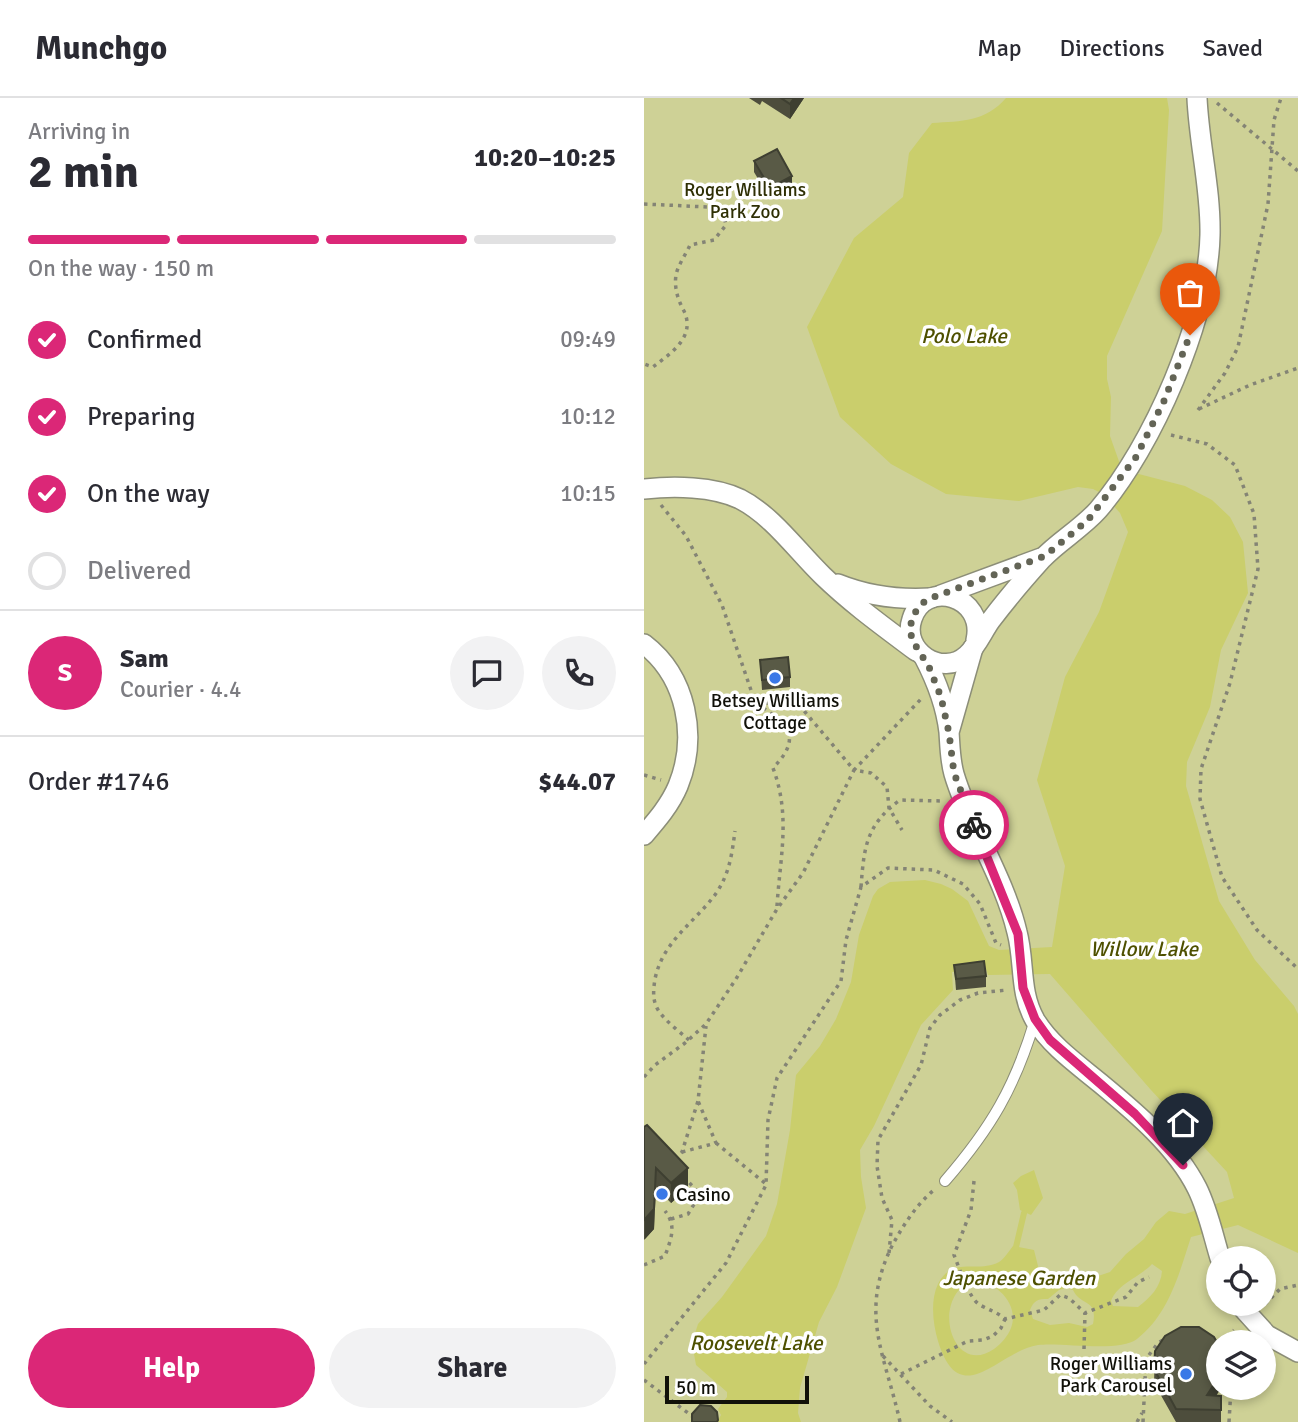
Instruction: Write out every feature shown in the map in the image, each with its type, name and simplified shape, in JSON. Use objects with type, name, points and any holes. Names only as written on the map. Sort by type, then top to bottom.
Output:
[{"type":"street","points":[[651,495],[670,488],[711,491],[741,500],[761,514],[824,577],[867,614],[930,661],[947,664],[961,659],[1045,556],[1100,507],[1136,457],[1183,356],[1208,256],[1210,219],[1197,98]]},
{"type":"street","points":[[1045,556],[935,597],[916,610],[911,620],[912,640],[922,655],[941,697],[949,733],[952,766],[1018,934],[1012,947],[1017,983],[1035,1019],[1050,1040],[1120,1100],[1174,1154],[1191,1176],[1204,1205],[1217,1246]]},
{"type":"street","points":[[824,577],[851,589],[875,595],[908,599],[953,597],[972,610],[978,625],[949,733]]},
{"type":"street","points":[[644,644],[659,657],[676,681],[685,712],[687,732],[684,764],[677,788],[644,835]]},
{"type":"street","points":[[1250,1316],[1267,1335],[1298,1352]]},
{"type":"lane","points":[[945,1181],[974,1147],[1001,1106],[1021,1063],[1035,1019]]},
{"type":"path","points":[[1211,98],[1298,172]]},
{"type":"path","points":[[1281,98],[1274,120],[1266,216],[1238,347],[1225,373],[1198,410],[1250,385],[1298,368]]},
{"type":"path","points":[[644,204],[708,207],[724,216],[726,225],[714,240],[690,245],[676,274],[677,298],[686,315],[686,336],[677,348],[653,367],[644,365]]},
{"type":"path","points":[[1171,435],[1207,444],[1235,465],[1254,514],[1258,569],[1230,683],[1201,769],[1200,799],[1222,877],[1257,930],[1298,969]]},
{"type":"path","points":[[651,495],[686,536],[710,581],[722,605],[755,702],[773,715],[789,733],[790,745],[784,757],[773,768],[781,790],[784,814],[777,908]]},
{"type":"path","points":[[644,1077],[706,1024],[777,908],[803,873],[853,770],[925,695]]},
{"type":"path","points":[[755,702],[800,706],[853,770],[871,773],[887,788],[889,808],[902,830]]},
{"type":"path","points":[[644,1364],[726,1263],[766,1185],[768,1120],[777,1078],[841,981],[846,940],[861,887],[868,836],[877,820],[900,800],[965,802]]},
{"type":"path","points":[[690,1040],[660,1013],[656,1004],[652,994],[658,964],[672,940],[716,893],[728,872],[735,831]]},
{"type":"path","points":[[861,887],[888,868],[934,870],[963,884],[980,904],[996,943],[1012,947]]},
{"type":"path","points":[[889,1253],[892,1220],[882,1198],[877,1166],[878,1140],[921,1065],[930,1028],[940,1015],[960,1000],[1017,983]]},
{"type":"path","points":[[682,1152],[698,1101],[706,1024]]},
{"type":"path","points":[[698,1101],[716,1143],[766,1185]]},
{"type":"path","points":[[670,1162],[682,1152],[716,1143]]},
{"type":"path","points":[[671,1219],[688,1214],[698,1198],[696,1190],[684,1177]]},
{"type":"path","points":[[900,1422],[876,1329],[878,1279],[889,1253],[916,1208],[945,1181]]},
{"type":"path","points":[[975,1181],[971,1210],[954,1255],[978,1304],[1005,1320]]},
{"type":"path","points":[[644,1265],[664,1256],[671,1241],[671,1219],[665,1211]]},
{"type":"path","points":[[1085,1313],[1126,1297],[1138,1282],[1149,1277]]},
{"type":"path","points":[[1276,1293],[1280,1289],[1298,1285]]},
{"type":"path","points":[[901,1374],[959,1345],[993,1336],[1005,1320],[1044,1310],[1060,1295],[1069,1298],[1085,1313]]},
{"type":"path","points":[[1084,1347],[1085,1313]]},
{"type":"path","points":[[1143,1422],[1146,1359],[1158,1343],[1168,1337]]},
{"type":"path","points":[[883,1356],[930,1406],[952,1422]]},
{"type":"path","points":[[644,1380],[692,1416]]},
{"type":"path","points":[[1229,1422],[1230,1400]]},
{"type":"path","points":[[1137,1422],[1143,1412]]},
{"type":"green space","name":"Roger Williams Park Zoo","points":[[644,98],[1298,98],[1298,1422],[644,1422]]},
{"type":"water","points":[[1006,98],[1167,98],[1169,110],[1162,231],[1107,356],[1107,379],[1111,397],[1110,436],[1121,467],[1185,486],[1212,500],[1230,517],[1243,542],[1248,593],[1221,650],[1210,707],[1187,762],[1186,786],[1219,901],[1255,960],[1298,1014],[1298,1253],[1238,1225],[1191,1237],[1172,1292],[1157,1318],[1137,1339],[1129,1343],[1104,1346],[1038,1345],[981,1372],[969,1375],[957,1373],[947,1362],[938,1341],[933,1312],[938,1284],[951,1270],[999,1262],[1013,1246],[1034,1250],[1039,1270],[1046,1273],[1095,1277],[1110,1272],[1169,1211],[1185,1214],[1234,1198],[1227,1172],[1050,974],[988,975],[986,969],[952,972],[953,990],[921,1025],[860,1150],[866,1208],[837,1287],[819,1322],[800,1388],[798,1413],[801,1422],[717,1422],[721,1415],[718,1409],[727,1397],[727,1392],[696,1365],[692,1343],[698,1324],[722,1297],[766,1236],[777,1204],[796,1075],[820,1046],[836,1019],[851,982],[859,935],[873,896],[878,889],[890,882],[925,880],[941,884],[968,901],[989,946],[999,950],[1052,947],[1065,866],[1037,780],[1065,677],[1099,612],[1128,532],[1120,513],[1103,494],[1093,489],[1078,487],[1019,501],[946,494],[891,464],[840,417],[807,327],[854,238],[903,197],[909,153],[932,123],[972,119],[998,106]],"holes":[[[1152,1264],[1162,1271],[1160,1282],[1151,1296],[1138,1307],[1113,1306],[1111,1301],[1118,1290]],[[973,1280],[982,1281],[998,1289],[1009,1303],[1013,1319],[1011,1328],[1004,1340],[994,1349],[979,1355],[967,1353],[957,1345],[951,1332],[949,1317],[952,1302],[960,1289]],[[1059,1290],[1073,1290],[1091,1306],[1093,1324],[1087,1327],[1069,1323],[1050,1325],[1033,1319],[1030,1310],[1035,1302],[1048,1299]]]},
{"type":"water","points":[[1034,1170],[1043,1198],[1031,1215],[1020,1210],[1017,1190],[1013,1183]]},
{"type":"building","points":[[781,98],[794,98],[790,104]]},
{"type":"building","points":[[777,149],[792,176],[770,188],[754,161]]},
{"type":"building","points":[[788,657],[790,677],[762,680],[760,660]]},
{"type":"building","points":[[984,961],[986,976],[956,979],[954,965]]},
{"type":"building","points":[[647,1125],[688,1168],[671,1183],[656,1168],[654,1209],[644,1220],[644,1127]]},
{"type":"building","name":"Roger Williams Park Carousel","points":[[1181,1327],[1199,1327],[1206,1332],[1206,1400],[1221,1400],[1221,1410],[1176,1409],[1154,1369],[1155,1351],[1165,1336]]},
{"type":"building","points":[[700,1405],[711,1406],[717,1412],[717,1422],[692,1422],[692,1414]]},
{"type":"waterway","points":[[1016,1247],[1024,1213]]},
{"type":"way so far","points":[[974,825],[954,773],[941,697],[929,667],[912,640],[910,628],[913,615],[931,598],[1045,556],[1088,520],[1136,457],[1164,401],[1190,335]]},
{"type":"place","name":"Betsey Williams Cottage","points":[[775,678]]},
{"type":"place","name":"Casino","points":[[662,1194]]},
{"type":"place","name":"Roger Williams Park Carousel","points":[[1186,1374]]},
{"type":"route","points":[[974,825],[1018,934],[1023,988],[1042,1031],[1135,1114],[1183,1165]]},
{"type":"water label","name":"Polo Lake","points":[[964,336]]},
{"type":"water label","name":"Willow Lake","points":[[1144,949]]},
{"type":"water label","name":"Japanese Garden","points":[[1019,1278]]},
{"type":"water label","name":"Roosevelt Lake","points":[[756,1343]]}]
